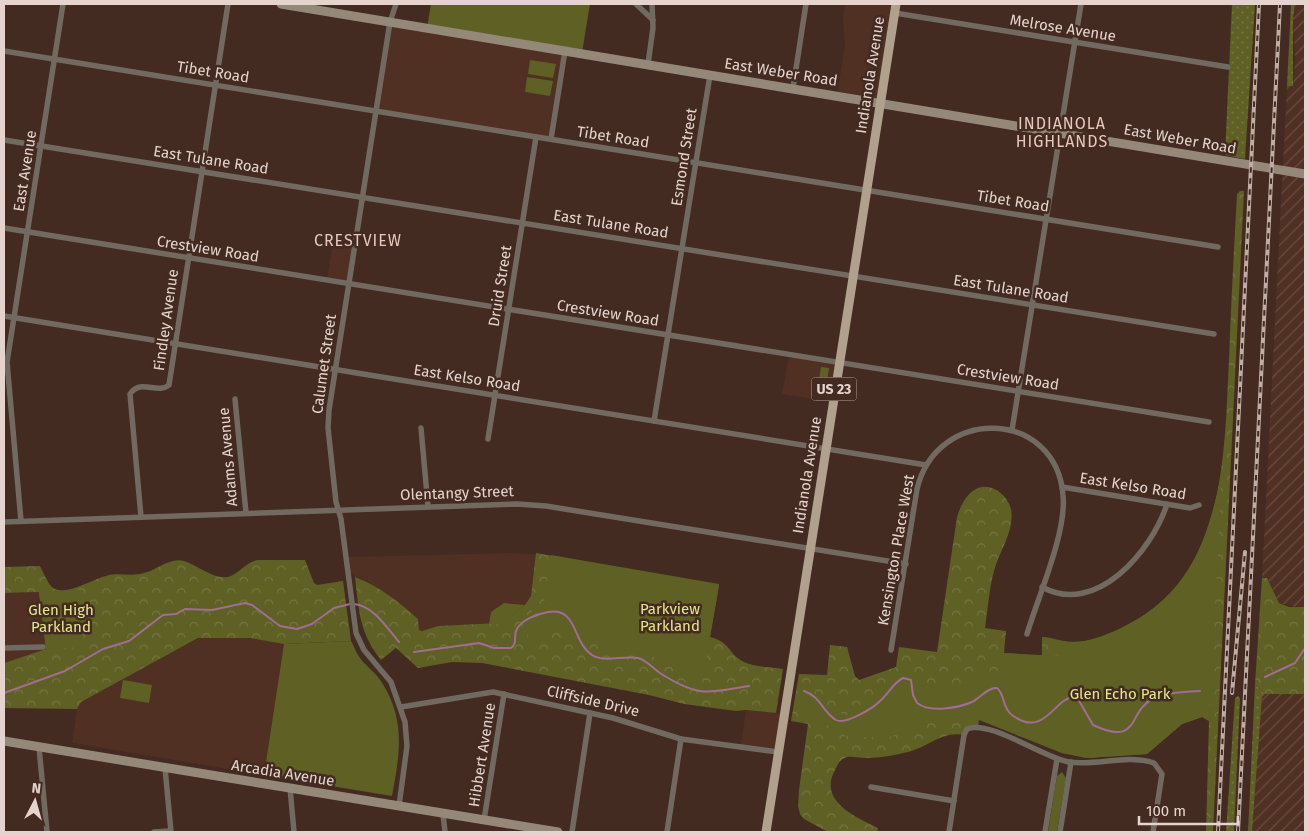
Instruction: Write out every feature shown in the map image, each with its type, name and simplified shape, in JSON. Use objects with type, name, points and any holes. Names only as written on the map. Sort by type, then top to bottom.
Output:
[{"type":"main road","name":"Indianola Avenue","points":[[766,832],[838,362],[896,8]]},
{"type":"street","name":"East Avenue","points":[[21,521],[7,362],[63,4]]},
{"type":"street","name":"Findley Avenue","points":[[141,517],[130,394],[137,387],[143,385],[162,388],[169,385],[228,4]]},
{"type":"street","name":"East Weber Road","points":[[282,4],[1305,174]]},
{"type":"street","name":"Calumet Street","points":[[396,4],[390,22],[348,284],[328,428],[353,617],[360,643],[391,682],[401,706],[407,746],[399,806]]},
{"type":"street","points":[[636,4],[653,20]]},
{"type":"street","points":[[648,64],[653,20],[652,4]]},
{"type":"street","points":[[792,88],[806,4]]},
{"type":"street","points":[[1027,634],[1062,522],[1062,487],[1056,469],[1045,452],[1030,439],[1012,430],[1082,4]]},
{"type":"street","name":"Melrose Avenue","points":[[896,8],[1075,42],[1228,67]]},
{"type":"street","points":[[551,139],[565,50]]},
{"type":"street","name":"Tibet Road","points":[[4,51],[1218,247]]},
{"type":"street","name":"Esmond Street","points":[[654,421],[710,74]]},
{"type":"street","name":"Druid Street","points":[[488,439],[536,137]]},
{"type":"street","name":"East Tulane Road","points":[[4,140],[1214,334]]},
{"type":"street","name":"Crestview Road","points":[[4,228],[1209,422]]},
{"type":"street","name":"East Kelso Road","points":[[4,316],[926,465]]},
{"type":"street","name":"Adams Avenue","points":[[235,399],[246,513]]},
{"type":"street","name":"Kensington Place West","points":[[892,650],[917,489],[926,465],[946,442],[969,431],[992,427],[1012,430]]},
{"type":"street","points":[[420,428],[428,506]]},
{"type":"street","name":"East Kelso Road","points":[[1062,487],[1193,508],[1199,505]]},
{"type":"street","name":"Olentangy Street","points":[[4,522],[517,504],[546,506],[906,564]]},
{"type":"street","points":[[1042,587],[1057,594],[1068,596],[1095,588],[1116,577],[1133,563],[1147,546],[1157,530],[1167,504]]},
{"type":"street","points":[[4,648],[43,647]]},
{"type":"street","name":"Cliffside Drive","points":[[401,706],[482,693],[504,694],[645,726],[682,739],[778,752]]},
{"type":"street","name":"Hibbert Avenue","points":[[484,820],[504,694]]},
{"type":"street","points":[[572,832],[590,713]]},
{"type":"street","points":[[949,832],[964,735],[967,729],[972,727],[996,732],[1057,759],[1070,762],[1144,761],[1154,763],[1160,770],[1162,778],[1153,832]]},
{"type":"street","points":[[667,832],[682,739]]},
{"type":"street","name":"Arcadia Avenue","points":[[4,741],[558,832]]},
{"type":"street","points":[[39,747],[47,832]]},
{"type":"street","points":[[1045,832],[1057,759]]},
{"type":"street","points":[[1060,832],[1070,762]]},
{"type":"street","points":[[154,832],[170,832],[165,768]]},
{"type":"street","points":[[871,787],[954,800]]},
{"type":"street","points":[[290,788],[294,832]]},
{"type":"street","points":[[443,814],[445,832]]},
{"type":"shaded area","points":[[845,4],[896,4],[880,103],[837,96],[845,45],[843,19]]},
{"type":"shaded area","points":[[1295,4],[1305,4],[1305,607],[1300,608],[1279,603],[1267,578],[1262,578],[1287,86],[1293,86],[1295,59],[1293,18]]},
{"type":"shaded area","points":[[390,22],[565,51],[551,139],[376,111]]},
{"type":"shaded area","points":[[334,238],[354,241],[347,282],[327,279]]},
{"type":"shaded area","points":[[789,355],[838,363],[832,402],[782,394]]},
{"type":"shaded area","points":[[513,553],[551,555],[526,647],[427,633],[414,628],[368,582],[355,577],[347,569],[346,557]]},
{"type":"shaded area","points":[[39,592],[46,649],[4,663],[4,593]]},
{"type":"shaded area","points":[[198,638],[250,638],[284,644],[264,775],[72,743],[77,709],[80,702]]},
{"type":"shaded area","points":[[1265,694],[1305,694],[1305,832],[1252,832],[1262,697]]},
{"type":"shaded area","points":[[746,710],[783,714],[777,750],[741,745]]},
{"type":"green space","points":[[431,4],[590,4],[582,53],[427,28]]},
{"type":"green space","points":[[1232,4],[1255,4],[1245,159],[1225,155]]},
{"type":"green space","points":[[1291,4],[1295,4],[1293,18],[1293,86],[1287,86]]},
{"type":"green space","points":[[530,60],[556,64],[553,78],[528,74]]},
{"type":"green space","points":[[527,77],[553,81],[550,96],[525,92]]},
{"type":"green space","points":[[1240,191],[1244,191],[1213,832],[1206,832],[1209,721],[1202,717],[1182,724],[1147,754],[1087,758],[1062,753],[979,720],[978,727],[972,727],[965,735],[956,734],[942,737],[916,750],[876,757],[847,757],[841,760],[831,781],[831,791],[835,799],[850,813],[878,828],[877,832],[828,832],[804,819],[800,814],[798,806],[808,724],[791,721],[799,674],[827,675],[830,645],[847,647],[855,676],[859,680],[896,667],[899,647],[937,652],[957,517],[964,501],[972,491],[981,487],[992,488],[1002,494],[1011,509],[1012,517],[1009,533],[996,563],[992,578],[985,628],[1006,631],[1004,653],[1042,656],[1042,637],[1076,643],[1111,633],[1156,606],[1182,579],[1200,547],[1213,512],[1220,475],[1225,437],[1237,194]]},
{"type":"green space","points":[[821,367],[829,368],[824,400],[816,398]]},
{"type":"green space","name":"Glen Echo Park","points":[[1222,473],[1209,721],[1202,717],[1182,724],[1147,754],[1087,758],[1062,753],[981,720],[969,718],[924,724],[887,738],[846,736],[794,706],[796,693],[818,706],[847,715],[883,693],[898,678],[910,680],[920,685],[953,688],[967,685],[990,672],[998,671],[1004,653],[1060,656],[1064,641],[1078,642],[1092,639],[1119,629],[1143,615],[1163,600],[1179,583],[1191,565],[1209,523]]},
{"type":"green space","points":[[536,553],[719,586],[710,637],[722,642],[739,659],[748,664],[783,669],[776,713],[736,711],[684,704],[649,695],[482,663],[452,662],[418,668],[396,648],[381,660],[368,640],[361,621],[355,577],[380,590],[404,607],[418,619],[419,630],[422,631],[438,626],[499,623],[525,605],[531,596]]},
{"type":"green space","name":"Parkview Parkland","points":[[551,555],[719,584],[702,683],[650,655],[634,651],[604,648],[567,630],[548,632],[526,647],[533,605],[544,604]]},
{"type":"green space","points":[[179,560],[213,575],[225,577],[231,576],[257,560],[305,560],[314,583],[317,585],[343,581],[351,641],[284,644],[250,638],[198,638],[81,702],[77,709],[4,708],[4,663],[46,649],[39,592],[4,593],[4,567],[40,566],[50,585],[55,589],[67,590],[111,575],[144,573],[169,562]]},
{"type":"green space","points":[[1262,578],[1267,578],[1279,603],[1289,607],[1305,607],[1305,694],[1265,694],[1255,684]]},
{"type":"green space","name":"Glen High Parkland","points":[[79,590],[82,647],[46,649],[39,592]]},
{"type":"green space","points":[[504,603],[525,605],[499,624],[489,624],[491,612]]},
{"type":"green space","points":[[351,641],[360,658],[381,681],[389,695],[398,723],[399,751],[392,796],[264,775],[284,644]]},
{"type":"green space","points":[[123,680],[152,685],[149,703],[120,698]]},
{"type":"green space","points":[[1255,684],[1265,694],[1262,697],[1252,832],[1248,832]]},
{"type":"green space","points":[[1238,696],[1240,698],[1234,832],[1226,832],[1235,698]]},
{"type":"green space","points":[[1062,772],[1066,778],[1057,832],[1048,832],[1057,776]]},
{"type":"waterway","points":[[4,693],[65,671],[103,649],[129,641],[163,615],[176,614],[185,609],[212,610],[245,603],[252,605],[280,626],[297,629],[312,624],[334,608],[350,604]]},
{"type":"waterway","points":[[354,604],[374,613],[399,642]]},
{"type":"waterway","points":[[414,652],[479,643],[494,648],[511,648],[515,643],[516,631],[521,624],[534,616],[548,612],[558,612],[570,620],[586,649],[597,657],[608,659],[638,658],[676,682],[696,690],[714,691],[749,686]]},
{"type":"waterway","points":[[1265,677],[1295,663],[1305,648]]},
{"type":"waterway","points":[[804,691],[818,700],[832,717],[840,721],[859,715],[872,707],[903,678],[911,680],[913,695],[917,703],[936,709],[952,708],[972,702],[990,689],[997,688],[1009,712],[1023,721],[1032,723],[1047,716],[1066,699],[1073,697],[1078,699],[1093,725],[1108,731],[1119,732],[1126,730],[1144,705],[1156,697],[1181,692],[1200,691]]},
{"type":"railway","points":[[1218,832],[1259,4]]},
{"type":"railway","points":[[1238,832],[1280,4]]},
{"type":"railway","points":[[1232,693],[1245,552]]},
{"type":"district","name":"INDIANOLA HIGHLANDS","points":[[1062,132]]},
{"type":"district","name":"CRESTVIEW","points":[[358,240]]}]
